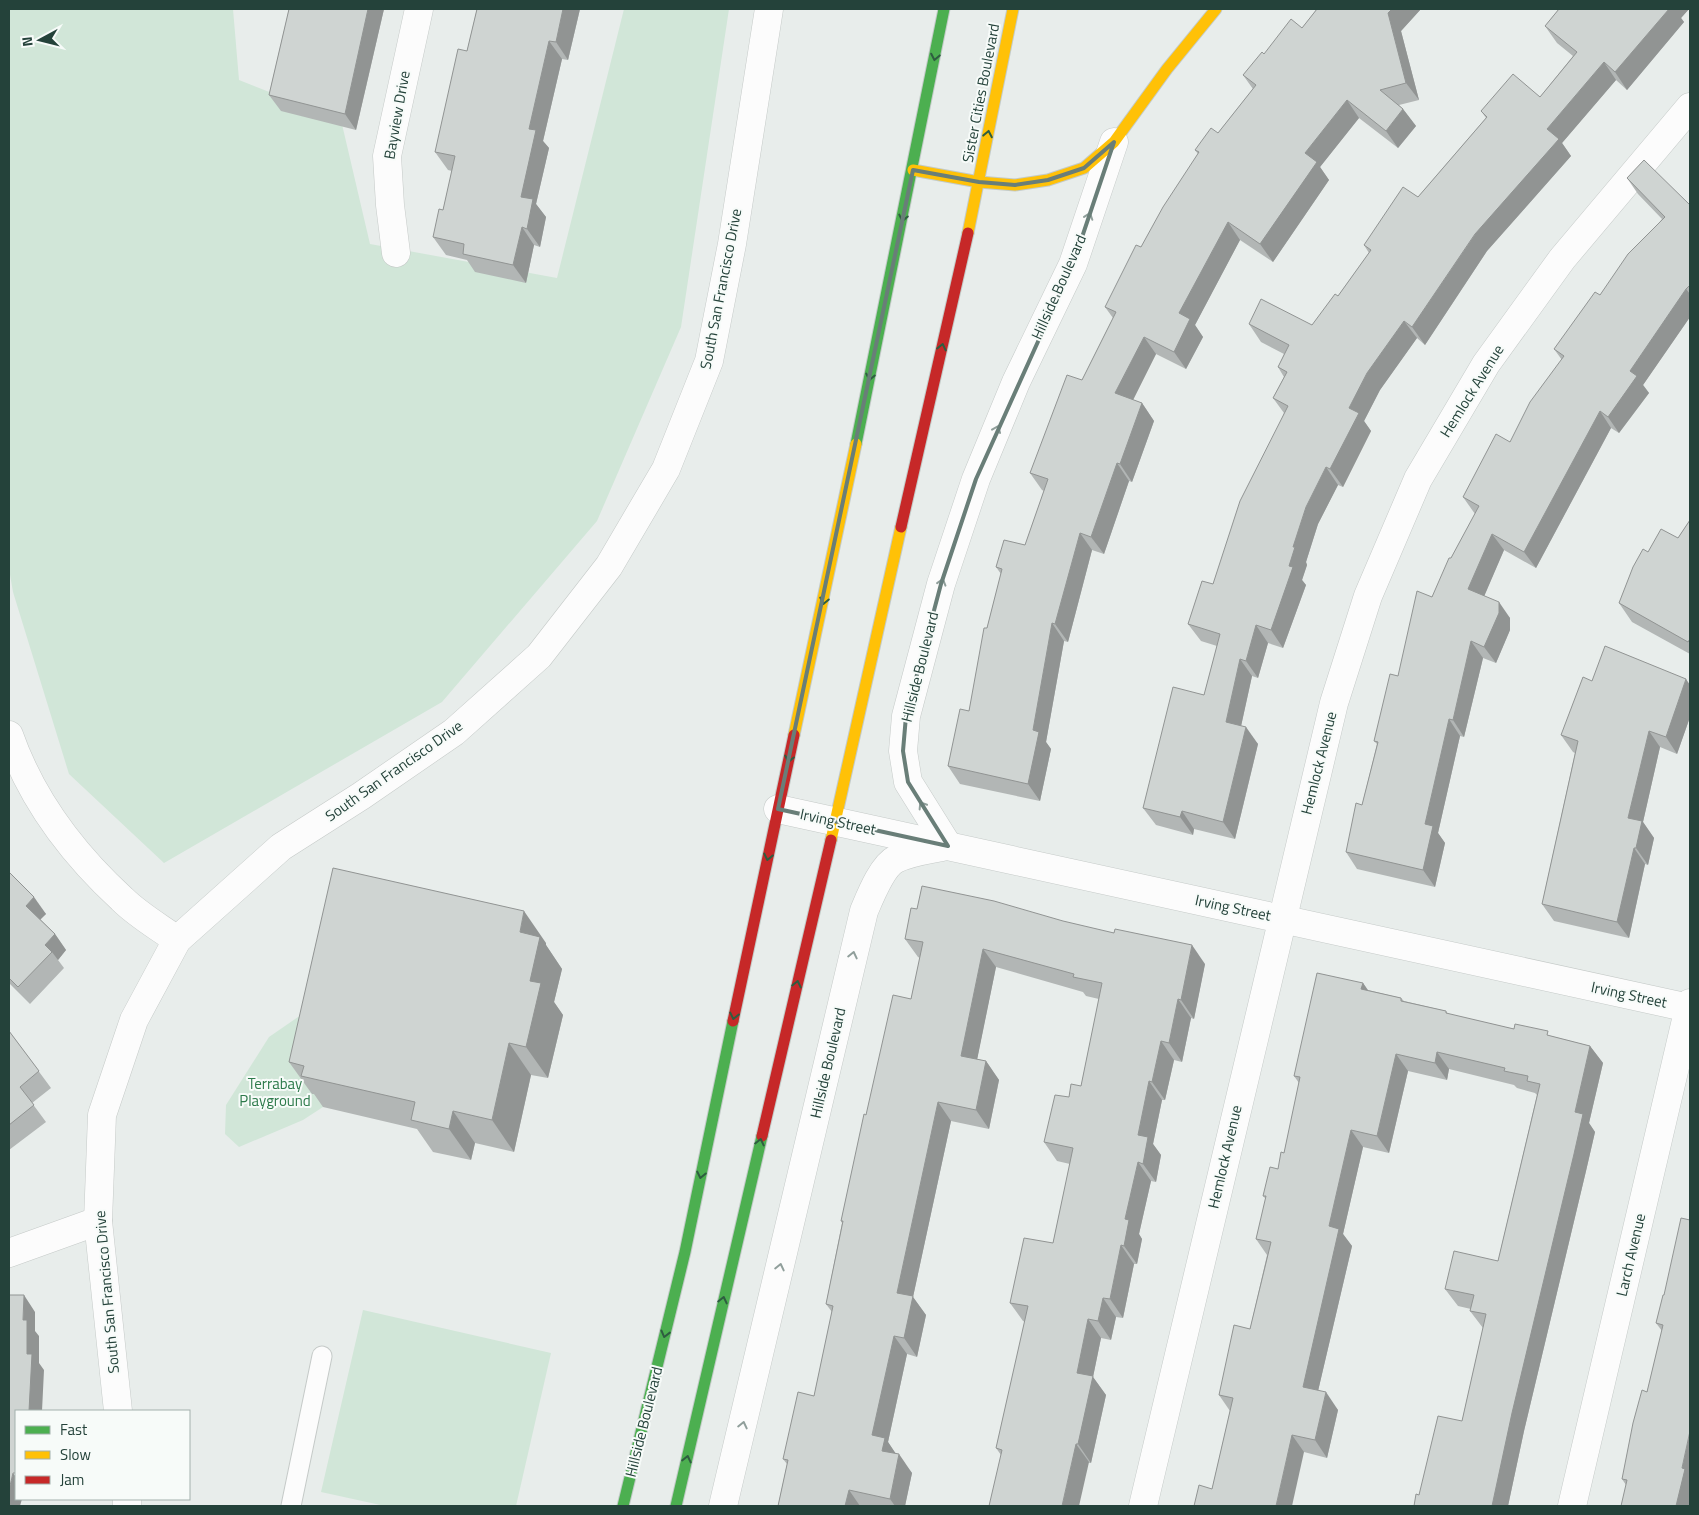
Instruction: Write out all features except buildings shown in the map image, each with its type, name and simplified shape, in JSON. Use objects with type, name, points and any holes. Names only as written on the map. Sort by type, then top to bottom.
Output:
[{"type":"main road","points":[[913,170],[944,9]]},
{"type":"main road","name":"Sister Cities Boulevard","points":[[979,182],[1013,9]]},
{"type":"main road","name":"Hillside Boulevard","points":[[623,1506],[685,1252],[834,553],[913,170],[979,182],[1015,184],[1048,180],[1084,168],[1114,142],[1167,69],[1216,9]]},
{"type":"main road","points":[[676,1506],[835,821],[979,182]]},
{"type":"street","name":"Bayview Drive","points":[[396,253],[390,205],[387,156],[419,9]]},
{"type":"street","name":"South San Francisco Drive","points":[[118,1410],[98,1221],[102,1115],[134,1020],[177,940],[281,847],[361,796],[454,732],[538,656],[609,566],[666,469],[710,361],[732,244],[769,9]]},
{"type":"street","name":"Hemlock Avenue","points":[[1143,1506],[1281,919],[1334,703],[1368,596],[1418,480],[1486,364],[1562,259],[1690,107]]},
{"type":"street","name":"Hillside Boulevard","points":[[723,1506],[864,911],[879,878],[894,859],[924,850],[948,846],[908,782],[903,751],[906,716],[941,584],[976,479],[1016,382],[1073,264],[1114,142]]},
{"type":"street","points":[[9,735],[18,762],[63,837],[122,900],[177,940]]},
{"type":"street","name":"Irving Street","points":[[778,809],[1281,919],[1690,1005]]},
{"type":"street","name":"Larch Avenue","points":[[1572,1506],[1690,1005]]},
{"type":"street","points":[[9,1253],[98,1221]]},
{"type":"lane","points":[[291,1506],[322,1356]]},
{"type":"highlighted area","points":[[1114,142],[1073,264],[976,479],[941,584],[906,716],[903,751],[908,782],[948,846],[778,809],[913,170],[979,182],[1015,185],[1048,180],[1084,168]]},
{"type":"green space","points":[[9,9],[233,9],[239,80],[341,120],[370,244],[557,278],[624,9],[729,9],[681,327],[597,521],[442,702],[164,863],[69,774],[13,592],[9,569]]},
{"type":"green space","name":"Terrabay Playground","points":[[330,1009],[326,1097],[323,1107],[303,1120],[239,1147],[225,1134],[226,1105],[269,1037],[298,1017]]},
{"type":"green space","points":[[363,1310],[551,1353],[516,1506],[385,1506],[321,1492]]},
{"type":"traffic: fast","points":[[856,444],[944,9]]},
{"type":"traffic: fast","points":[[623,1506],[685,1252],[733,1021]]},
{"type":"traffic: fast","points":[[676,1506],[762,1136]]},
{"type":"traffic: slow","points":[[968,233],[1013,9]]},
{"type":"traffic: slow","points":[[913,170],[979,182],[1015,185],[1048,180],[1084,168],[1114,142],[1167,69],[1216,9]]},
{"type":"traffic: slow","points":[[794,735],[856,444]]},
{"type":"traffic: slow","points":[[831,840],[901,527]]},
{"type":"traffic: jam","points":[[901,527],[968,233]]},
{"type":"traffic: jam","points":[[733,1021],[794,735]]},
{"type":"traffic: jam","points":[[762,1136],[831,840]]}]
